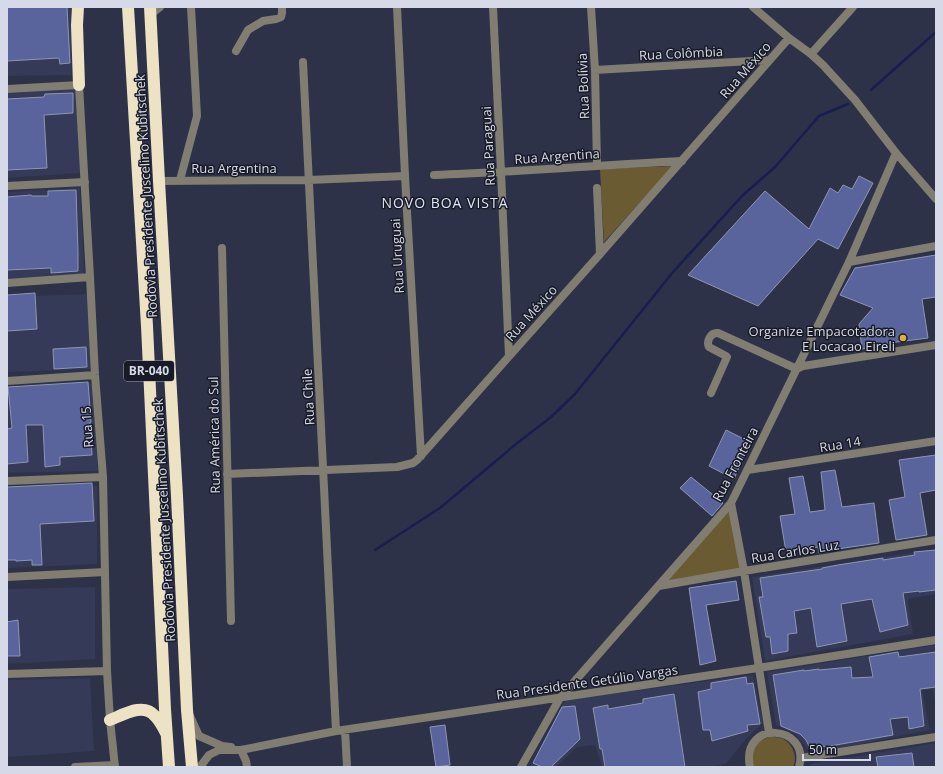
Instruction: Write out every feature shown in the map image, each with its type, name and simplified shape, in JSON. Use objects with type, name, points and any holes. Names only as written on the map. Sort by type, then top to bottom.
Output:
[{"type":"highway","points":[[78,7],[77,25],[79,85]]},
{"type":"highway","name":"Rodovia Presidente Juscelino Kubitschek","points":[[128,7],[146,310],[169,767]]},
{"type":"highway","name":"Rodovia Presidente Juscelino Kubitschek","points":[[153,9],[158,180],[177,489],[187,710],[192,767]]},
{"type":"highway","points":[[110,720],[137,710],[148,711],[154,714],[167,736]]},
{"type":"street","points":[[180,180],[197,116],[191,7]]},
{"type":"street","points":[[236,51],[248,30],[264,21],[281,17],[282,7]]},
{"type":"street","name":"Rua Uruguai","points":[[397,7],[421,456]]},
{"type":"street","name":"Rua Paraguai","points":[[493,7],[509,356]]},
{"type":"street","name":"Rua Bolívia","points":[[591,7],[595,70],[597,165]]},
{"type":"street","points":[[753,7],[823,65],[855,100],[896,153],[936,199]]},
{"type":"street","points":[[811,54],[853,7]]},
{"type":"street","name":"Rua México","points":[[227,474],[397,467],[412,463],[421,456],[789,38]]},
{"type":"street","name":"Rua Colômbia","points":[[595,70],[769,60]]},
{"type":"street","name":"Rua Chile","points":[[303,62],[336,731]]},
{"type":"street","points":[[7,89],[79,85]]},
{"type":"street","name":"Rua 15","points":[[79,85],[103,477],[107,671],[115,766]]},
{"type":"street","name":"Rua Fronteira","points":[[521,767],[560,698],[731,503],[849,262],[896,153]]},
{"type":"street","name":"Rua Argentina","points":[[434,175],[682,161]]},
{"type":"street","name":"Rua Argentina","points":[[158,180],[309,180],[405,176]]},
{"type":"street","points":[[7,186],[85,182]]},
{"type":"street","points":[[597,188],[600,254]]},
{"type":"street","points":[[849,262],[936,246]]},
{"type":"street","name":"Rua América do Sul","points":[[222,248],[231,621]]},
{"type":"street","points":[[7,283],[90,277]]},
{"type":"street","points":[[711,393],[727,357],[709,347],[708,343],[712,334],[714,333],[718,333],[797,368],[936,345]]},
{"type":"street","points":[[7,381],[96,375]]},
{"type":"street","name":"Rua 14","points":[[748,470],[936,442]]},
{"type":"street","points":[[7,481],[103,477]]},
{"type":"street","points":[[731,503],[744,571],[769,733]]},
{"type":"street","name":"Rua Carlos Luz","points":[[659,586],[936,540]]},
{"type":"street","points":[[7,577],[105,572]]},
{"type":"street","name":"Rua Presidente Getúlio Vargas","points":[[200,767],[209,755],[219,750],[242,750],[336,731],[936,640]]},
{"type":"street","points":[[7,674],[107,671]]},
{"type":"street","name":"Rua Presidente Getúlio Vargas","points":[[187,710],[199,736],[222,746],[242,750]]},
{"type":"street","points":[[345,730],[347,767]]},
{"type":"street","points":[[749,767],[748,758],[750,749],[754,742],[761,736],[777,732],[791,738],[800,750],[801,758],[799,767]]},
{"type":"street","points":[[801,758],[936,737]]},
{"type":"street","points":[[242,750],[247,767]]},
{"type":"street","points":[[75,767],[115,766]]},
{"type":"shaded area","points":[[7,7],[74,7],[71,75],[7,76]]},
{"type":"shaded area","points":[[77,89],[80,173],[7,178],[7,93]]},
{"type":"shaded area","points":[[673,166],[604,242],[600,169]]},
{"type":"shaded area","points":[[80,188],[84,275],[7,279],[7,192]]},
{"type":"shaded area","points":[[88,294],[92,369],[7,372],[7,297]]},
{"type":"shaded area","points":[[93,383],[98,471],[7,473],[7,388]]},
{"type":"shaded area","points":[[97,486],[97,564],[7,568],[7,488]]},
{"type":"shaded area","points":[[731,503],[744,571],[659,586]]},
{"type":"shaded area","points":[[936,549],[936,594],[908,599],[913,634],[765,661],[752,577]]},
{"type":"shaded area","points":[[95,587],[95,659],[7,664],[7,589]]},
{"type":"shaded area","points":[[936,645],[936,708],[933,690],[922,690],[930,730],[811,754],[795,734],[776,725],[767,672]]},
{"type":"shaded area","points":[[753,675],[763,723],[751,734],[726,764],[708,767],[602,767],[595,745],[577,747],[556,767],[530,767],[565,700]]},
{"type":"shaded area","points":[[90,678],[94,751],[7,757],[7,680]]},
{"type":"shaded area","points":[[770,737],[778,737],[783,739],[792,747],[795,755],[793,767],[753,767],[754,748],[759,742]]},
{"type":"shaded area","points":[[936,743],[936,767],[808,767],[814,763]]},
{"type":"building","points":[[7,7],[67,7],[70,63],[60,64],[59,58],[7,61]]},
{"type":"building","points":[[73,93],[73,113],[44,115],[47,168],[7,170],[7,99],[44,97],[45,94]]},
{"type":"building","points":[[859,176],[873,183],[838,249],[818,239],[758,306],[688,275],[765,191],[809,229],[830,188],[838,193],[843,185],[852,189]]},
{"type":"building","points":[[76,190],[78,271],[51,273],[51,268],[7,270],[7,197],[31,195],[48,196],[48,191]]},
{"type":"building","points":[[936,255],[936,297],[922,299],[928,338],[862,349],[859,324],[873,308],[840,295],[855,268]]},
{"type":"building","points":[[35,293],[37,329],[7,331],[7,295]]},
{"type":"building","points":[[86,347],[87,367],[54,369],[53,349]]},
{"type":"building","points":[[88,382],[92,455],[60,457],[60,465],[45,467],[43,425],[26,425],[28,462],[7,464],[7,429],[12,428],[8,387]]},
{"type":"building","points":[[726,430],[750,442],[734,479],[709,466]]},
{"type":"building","points":[[936,455],[936,490],[920,493],[927,535],[896,540],[889,500],[905,497],[899,460]]},
{"type":"building","points":[[835,470],[842,507],[874,503],[879,543],[819,553],[818,547],[786,552],[780,516],[795,514],[789,478],[803,476],[810,512],[825,510],[821,472]]},
{"type":"building","points":[[691,477],[723,503],[712,516],[680,488]]},
{"type":"building","points":[[92,483],[94,521],[40,524],[42,565],[32,565],[32,560],[7,560],[7,487]]},
{"type":"building","points":[[936,550],[936,590],[903,593],[908,625],[880,632],[872,599],[841,604],[847,641],[817,647],[811,608],[794,611],[797,633],[788,634],[788,651],[772,654],[770,637],[766,637],[759,597],[763,597],[760,578],[883,558],[883,560],[915,555],[914,552]]},
{"type":"building","points":[[736,581],[739,600],[706,605],[716,661],[700,665],[689,588]]},
{"type":"building","points":[[18,620],[20,656],[7,656],[7,622]]},
{"type":"building","points":[[898,652],[899,657],[936,652],[936,687],[920,689],[924,726],[909,729],[908,717],[890,719],[893,735],[810,748],[806,740],[800,734],[781,726],[773,675],[804,670],[851,667],[852,678],[873,677],[869,657]]},
{"type":"building","points":[[746,677],[747,684],[753,683],[760,724],[747,725],[748,731],[712,741],[710,730],[703,730],[698,692],[711,689],[711,683]]},
{"type":"building","points":[[674,694],[685,767],[605,767],[602,749],[600,749],[593,708],[608,705],[608,709],[643,703],[643,699]]},
{"type":"building","points":[[575,706],[580,739],[551,767],[542,767],[533,763],[562,707]]},
{"type":"building","points":[[445,725],[450,765],[436,767],[430,727]]},
{"type":"building","points":[[912,753],[914,767],[878,767],[876,757]]},
{"type":"waterway","points":[[871,90],[936,32]]},
{"type":"waterway","points":[[375,550],[440,508],[516,444],[551,417],[575,394],[673,272],[742,196],[775,167],[819,116],[848,104]]},
{"type":"place","name":"Organize Empacotadora E Locacao Eireli","points":[[903,338]]},
{"type":"district","name":"NOVO BOA VISTA","points":[[445,203]]}]
